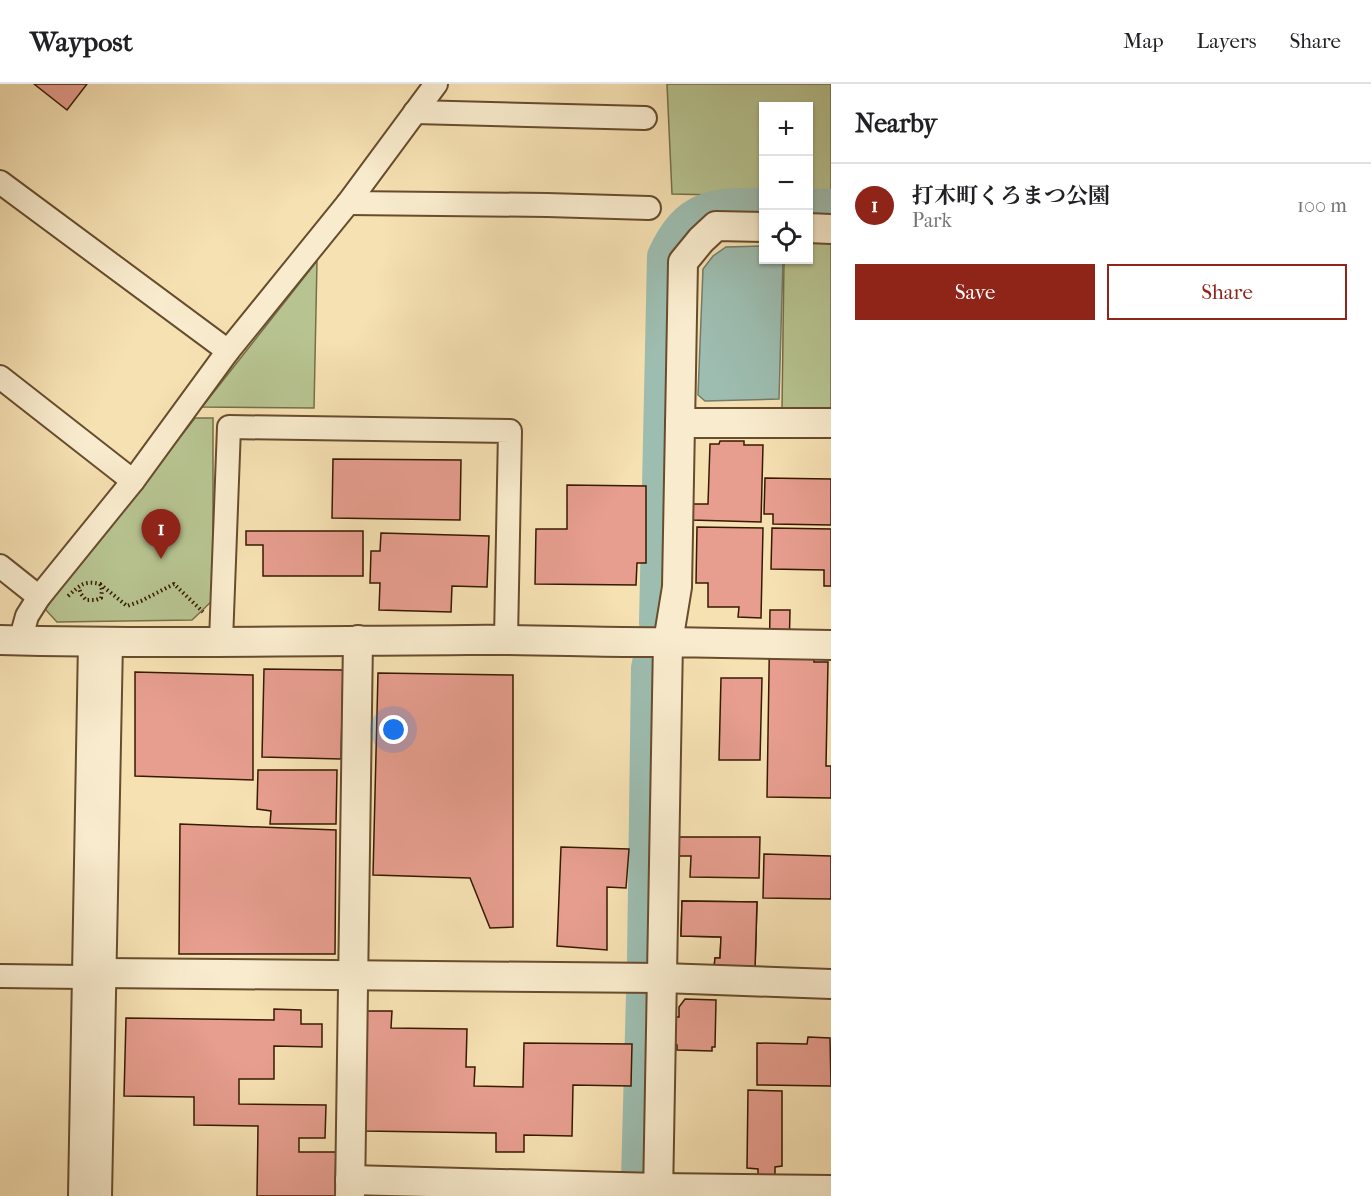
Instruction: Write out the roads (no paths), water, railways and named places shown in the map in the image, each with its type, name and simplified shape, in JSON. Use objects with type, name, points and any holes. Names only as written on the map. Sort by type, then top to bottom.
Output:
[{"type":"street","points":[[10,640],[39,597],[134,481],[228,351],[348,203],[423,94],[645,118]]},
{"type":"street","points":[[0,182],[228,351]]},
{"type":"street","points":[[348,203],[649,208]]},
{"type":"street","points":[[658,1192],[668,642],[677,587],[683,262],[716,226],[759,227]]},
{"type":"street","points":[[813,228],[831,228]]},
{"type":"street","points":[[0,377],[134,481]]},
{"type":"street","points":[[680,423],[831,423]]},
{"type":"street","points":[[221,641],[229,427],[510,431],[506,639]]},
{"type":"street","points":[[0,566],[39,597]]},
{"type":"street","points":[[10,640],[99,642],[506,639],[831,645]]},
{"type":"street","points":[[358,640],[350,1188],[658,1192],[831,1190]]},
{"type":"street","points":[[97,1196],[93,975],[99,642]]},
{"type":"street","points":[[80,1196],[93,975]]},
{"type":"street","points":[[0,976],[354,975],[662,978],[831,984]]},
{"type":"waterway","points":[[656,623],[664,256],[682,227],[703,211],[730,206],[759,205]]},
{"type":"waterway","points":[[813,206],[831,206]]},
{"type":"waterway","points":[[644,961],[648,668],[650,658]]},
{"type":"waterway","points":[[638,1179],[643,995]]},
{"type":"place","name":"打木町くろまつ公園","points":[[161,559]]}]
